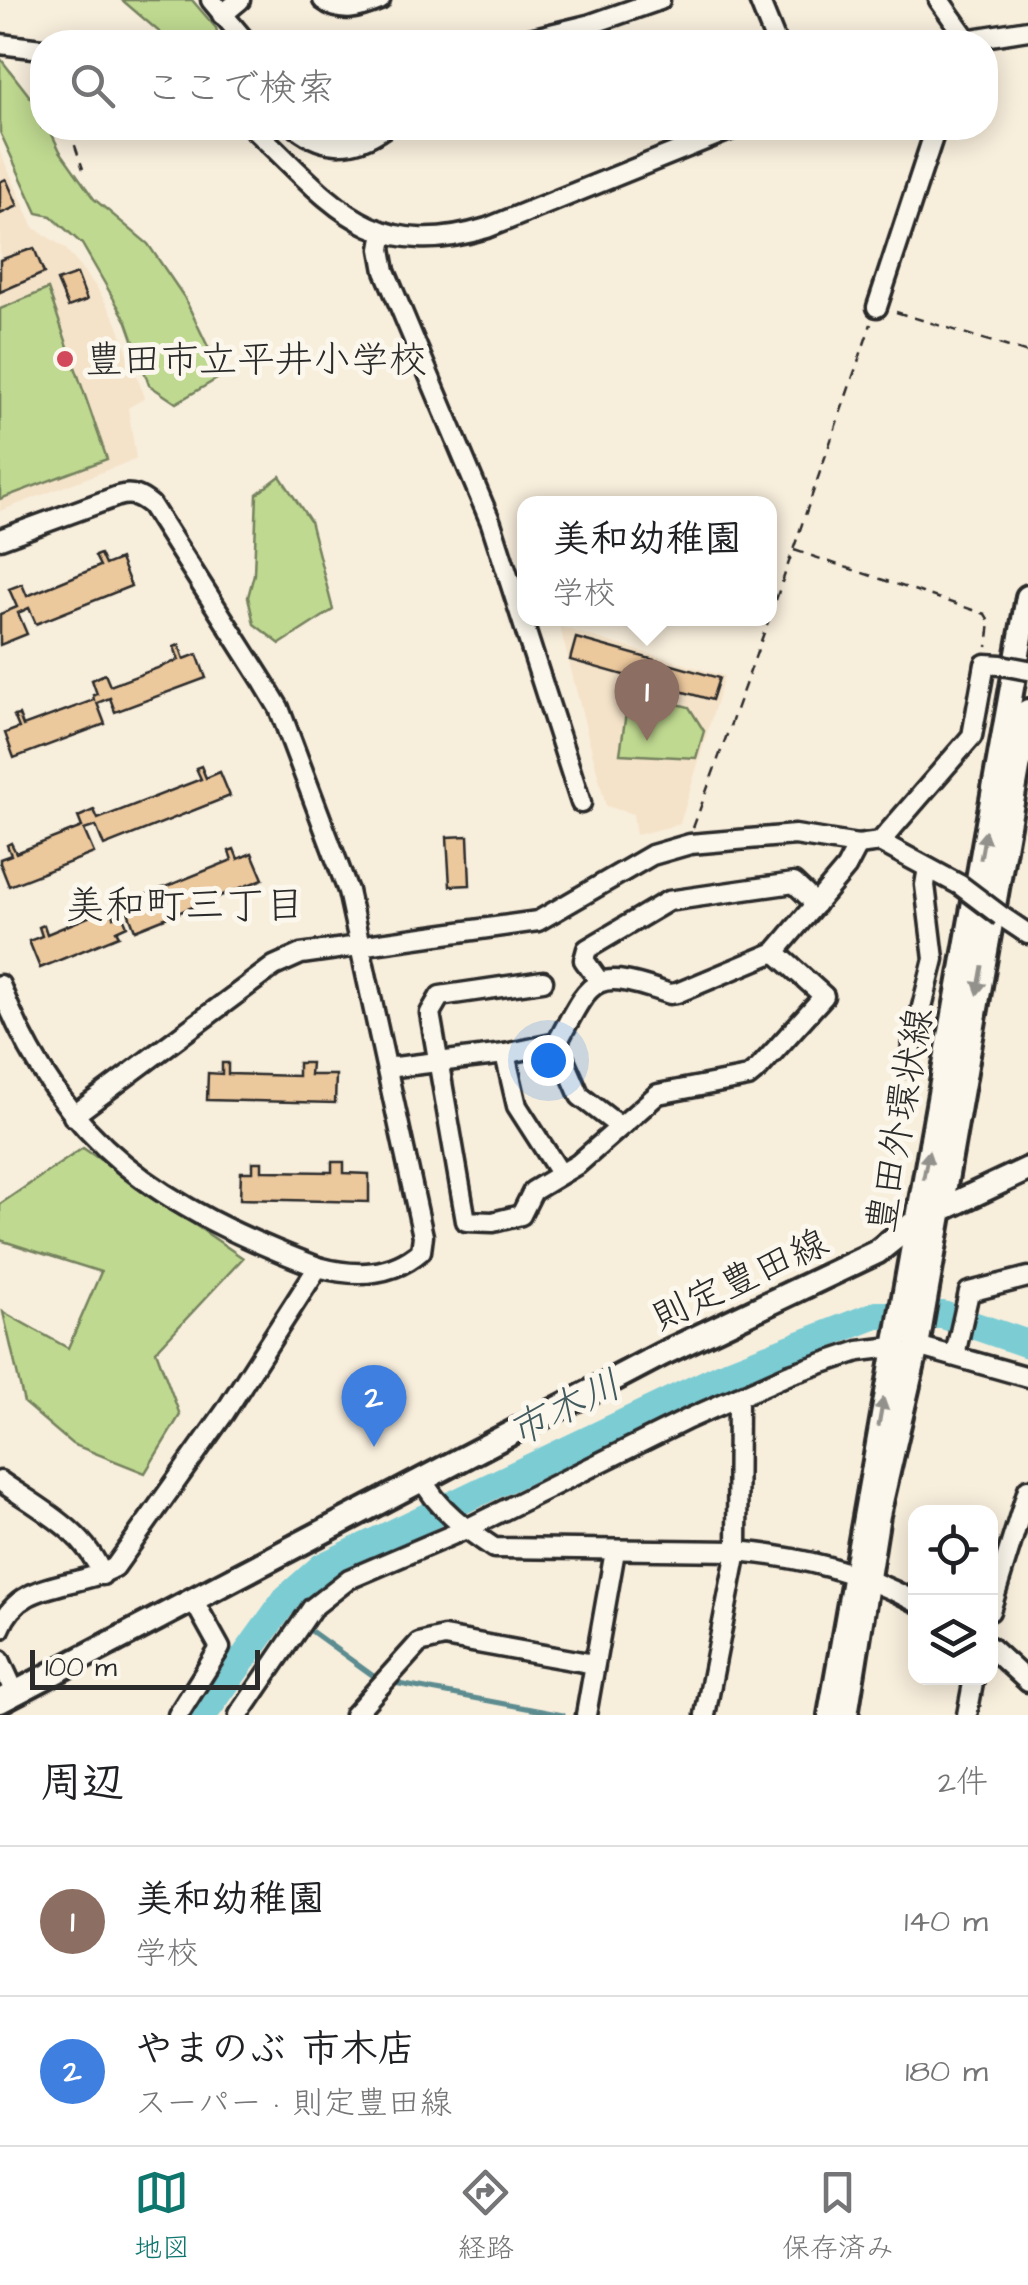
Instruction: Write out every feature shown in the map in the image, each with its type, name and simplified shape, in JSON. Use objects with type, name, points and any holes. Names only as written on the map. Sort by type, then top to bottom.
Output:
[{"type":"street","points":[[236,30],[217,7],[240,0]]},
{"type":"street","points":[[323,0],[341,10],[380,0]]},
{"type":"street","points":[[567,30],[660,0]]},
{"type":"street","points":[[759,0],[771,30]]},
{"type":"street","points":[[939,0],[955,30]]},
{"type":"street","points":[[998,34],[1028,30]]},
{"type":"street","points":[[0,44],[30,48]]},
{"type":"street","points":[[265,140],[341,209],[368,227],[421,240],[461,236],[705,140]]},
{"type":"street","points":[[315,140],[334,146],[358,140]]},
{"type":"street","points":[[877,306],[932,140]]},
{"type":"street","points":[[384,232],[380,249],[385,271],[491,523],[517,603]]},
{"type":"street","points":[[0,539],[134,494],[150,505],[279,708],[348,891],[423,1236],[422,1251],[407,1263],[345,1274],[242,1238],[190,1211],[109,1155],[73,1116],[29,1052],[0,985]]},
{"type":"street","name":"豊田外環状線","points":[[914,1295],[916,1222],[1028,597]]},
{"type":"street","points":[[524,626],[582,803]]},
{"type":"street","points":[[880,842],[972,736],[993,664],[1028,670]]},
{"type":"street","name":"豊田外環状線","points":[[830,1715],[878,1515],[914,1295],[940,1210],[1028,712]]},
{"type":"street","points":[[73,1116],[274,966],[301,954],[538,921],[652,855],[690,844],[794,835],[858,845],[880,842],[960,885],[1028,934]]},
{"type":"street","points":[[557,1043],[584,991],[599,981],[620,978],[677,993],[775,952],[846,868],[858,845]]},
{"type":"street","points":[[907,1067],[934,958],[925,885],[928,868]]},
{"type":"street","points":[[599,981],[584,960],[587,949],[668,901],[794,883],[816,904]]},
{"type":"street","points":[[543,981],[440,996],[430,1013],[462,1216],[466,1221],[494,1222],[521,1215],[533,1191],[578,1164],[658,1094],[748,1077],[824,996],[775,952]]},
{"type":"street","points":[[387,1068],[505,1054],[557,1043]]},
{"type":"street","points":[[557,1043],[580,1096],[619,1126]]},
{"type":"street","points":[[505,1054],[517,1106],[560,1173]]},
{"type":"street","name":"則定豊田線","points":[[7,1697],[425,1484],[662,1354],[876,1252],[916,1222],[1028,1168]]},
{"type":"street","points":[[0,1630],[8,1612],[29,1594],[102,1575],[116,1567],[226,1412],[318,1267]]},
{"type":"street","points":[[956,1347],[969,1292],[1028,1278]]},
{"type":"street","points":[[239,1715],[308,1615],[349,1579],[466,1530],[790,1374],[906,1340],[956,1347],[1028,1377]]},
{"type":"street","points":[[705,1715],[737,1551],[738,1397]]},
{"type":"street","points":[[0,1481],[81,1540],[94,1554],[102,1575]]},
{"type":"street","points":[[425,1484],[466,1530],[494,1548],[774,1554],[861,1576],[908,1598]]},
{"type":"street","points":[[997,1595],[1021,1543],[1028,1489]]},
{"type":"street","points":[[586,1714],[615,1551]]},
{"type":"street","name":"豊田外環状線","points":[[846,1715],[861,1576]]},
{"type":"street","points":[[178,1715],[220,1648],[194,1600]]},
{"type":"street","points":[[354,1715],[419,1643],[444,1637],[594,1664]]},
{"type":"street","points":[[998,1654],[1028,1682]]},
{"type":"street","points":[[0,1660],[7,1697],[26,1715]]},
{"type":"street","points":[[967,1715],[973,1685]]},
{"type":"path","points":[[73,140],[83,169]]},
{"type":"path","points":[[777,596],[877,306],[1028,353]]},
{"type":"path","points":[[794,550],[984,614],[990,622],[993,664]]},
{"type":"path","points":[[690,844],[695,818],[766,626]]},
{"type":"shaded area","name":"豊田市立平井小学校","points":[[0,152],[34,228],[65,248],[97,288],[115,319],[145,398],[128,408],[136,459],[0,511]]},
{"type":"shaded area","points":[[560,627],[724,676],[680,824],[636,835],[633,814],[606,806]]},
{"type":"green space","points":[[122,0],[192,0],[217,30],[157,30]]},
{"type":"green space","points":[[0,58],[30,97],[30,140],[55,140],[94,199],[148,244],[184,297],[222,376],[176,403],[149,385],[127,322],[82,244],[51,216],[37,213],[0,132]]},
{"type":"green space","points":[[48,289],[107,459],[0,499],[0,309]]},
{"type":"green space","points":[[280,476],[310,521],[333,610],[280,644],[254,624],[248,597],[254,574],[257,494]]},
{"type":"green space","points":[[629,692],[689,707],[704,731],[696,758],[620,754]]},
{"type":"green space","points":[[83,1148],[243,1258],[156,1351],[180,1415],[145,1473],[72,1444],[24,1403],[3,1312],[68,1348],[101,1272],[0,1240],[0,1204]]},
{"type":"building","points":[[6,179],[18,206],[0,214],[0,182]]},
{"type":"building","points":[[34,248],[44,273],[0,292],[0,260]]},
{"type":"building","points":[[77,274],[87,300],[68,307],[57,281]]},
{"type":"building","points":[[100,554],[105,565],[120,559],[131,586],[36,624],[29,608],[18,613],[27,634],[0,645],[0,614],[17,607],[9,589],[22,584],[27,596],[100,566],[95,556]]},
{"type":"building","points":[[576,638],[719,678],[712,700],[570,660]]},
{"type":"building","points":[[179,645],[184,659],[197,654],[206,678],[115,712],[110,698],[97,703],[105,724],[14,758],[5,733],[19,728],[14,716],[19,715],[23,726],[94,700],[93,695],[97,694],[92,680],[105,674],[110,686],[179,660],[174,647]]},
{"type":"building","points":[[201,766],[206,778],[220,772],[230,796],[104,846],[96,826],[84,830],[94,853],[9,886],[0,863],[0,859],[11,855],[7,845],[11,843],[16,853],[82,827],[78,817],[94,810],[98,819],[201,779],[196,768]]},
{"type":"building","points":[[468,836],[470,885],[450,886],[447,837]]},
{"type":"building","points":[[234,849],[238,859],[252,853],[263,879],[135,930],[127,909],[113,914],[122,914],[127,926],[116,931],[119,936],[40,968],[29,941],[42,936],[39,927],[44,925],[47,934],[115,906],[112,898],[125,893],[128,902],[232,860],[229,851]]},
{"type":"building","points":[[222,1063],[228,1063],[228,1074],[298,1076],[298,1063],[311,1063],[310,1075],[336,1075],[335,1103],[207,1100],[208,1073],[222,1074]]},
{"type":"building","points":[[253,1162],[262,1162],[262,1171],[332,1172],[332,1162],[344,1162],[344,1173],[369,1174],[369,1202],[240,1199],[241,1172],[253,1172]]},
{"type":"waterway","name":"市木川","points":[[203,1715],[286,1599],[322,1567],[733,1371],[876,1315],[943,1315],[1028,1344]]},
{"type":"waterway","points":[[286,1599],[299,1620]]},
{"type":"waterway","points":[[307,1628],[379,1680]]},
{"type":"waterway","points":[[389,1682],[563,1715]]},
{"type":"place","name":"豊田市立平井小学校","points":[[65,359]]},
{"type":"place","name":"美和幼稚園","points":[[647,741]]},
{"type":"place","name":"やまのぶ 市木店","points":[[374,1447]]},
{"type":"district","name":"美和町三丁目","points":[[185,904]]}]
